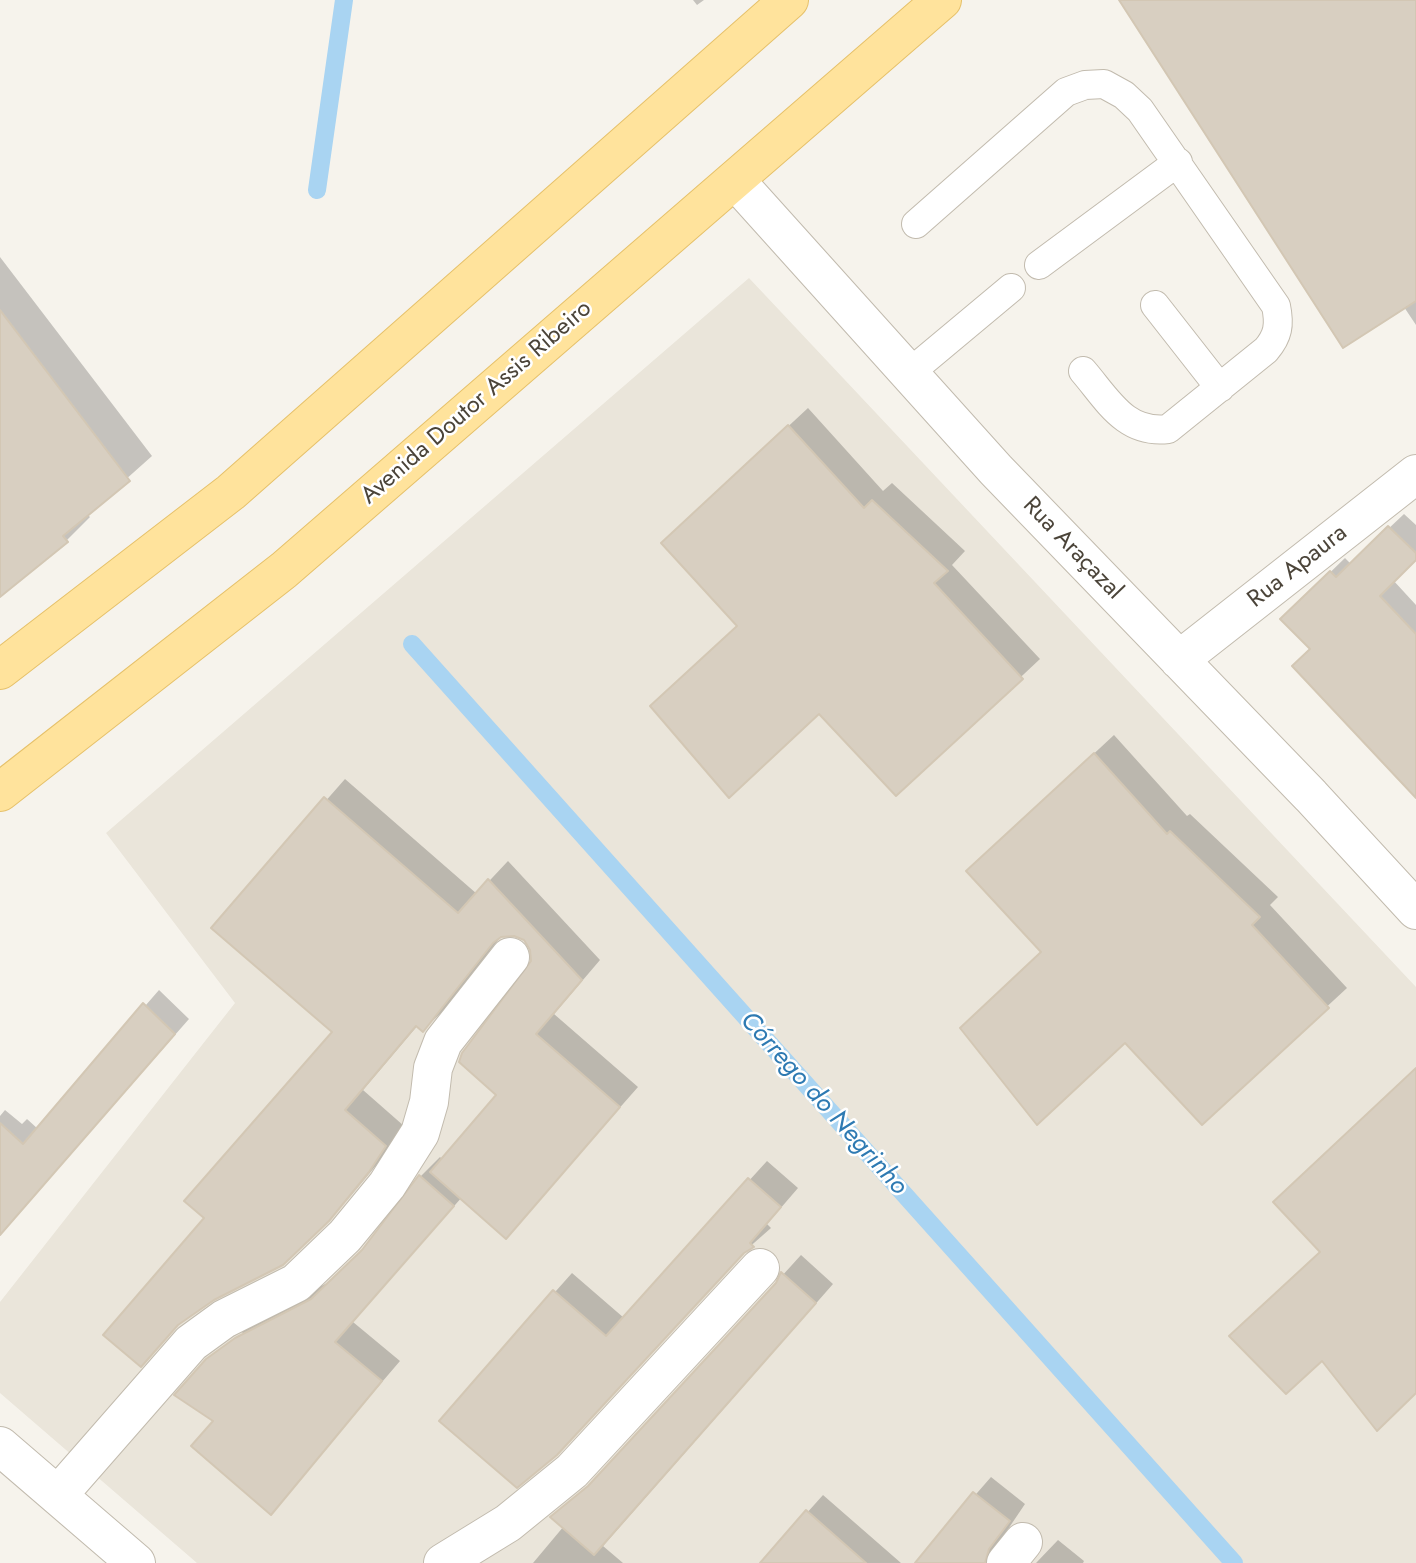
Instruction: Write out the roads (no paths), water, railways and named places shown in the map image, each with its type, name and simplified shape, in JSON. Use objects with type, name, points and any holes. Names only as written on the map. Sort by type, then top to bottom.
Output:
[{"type":"main road","points":[[0,670],[230,492],[789,0]]},
{"type":"main road","name":"Avenida Doutor Assis Ribeiro","points":[[0,792],[284,570],[942,0]]},
{"type":"street","name":"Rua Araçazal","points":[[735,180],[908,374],[1416,910]]},
{"type":"street","name":"Rua Apaura","points":[[1179,660],[1416,474]]},
{"type":"street","points":[[58,1495],[191,1343],[224,1319],[296,1283],[345,1236],[387,1185],[421,1133],[433,1068],[443,1042],[510,957]]},
{"type":"street","points":[[443,1563],[508,1523],[572,1471],[761,1268]]},
{"type":"street","points":[[0,1446],[136,1563]]},
{"type":"lane","points":[[916,224],[1066,92],[1084,85],[1104,84],[1124,94],[1140,110],[1178,162],[1276,306],[1279,322],[1276,339],[1266,350],[1168,429],[1150,431],[1133,426],[1083,371]]},
{"type":"lane","points":[[1039,265],[1178,162]]},
{"type":"lane","points":[[908,374],[1012,288]]},
{"type":"lane","points":[[1155,305],[1220,388]]},
{"type":"waterway","name":"Córrego do Negrinho","points":[[317,190],[344,0]]},
{"type":"waterway","name":"Córrego do Negrinho","points":[[412,644],[1234,1563]]}]
